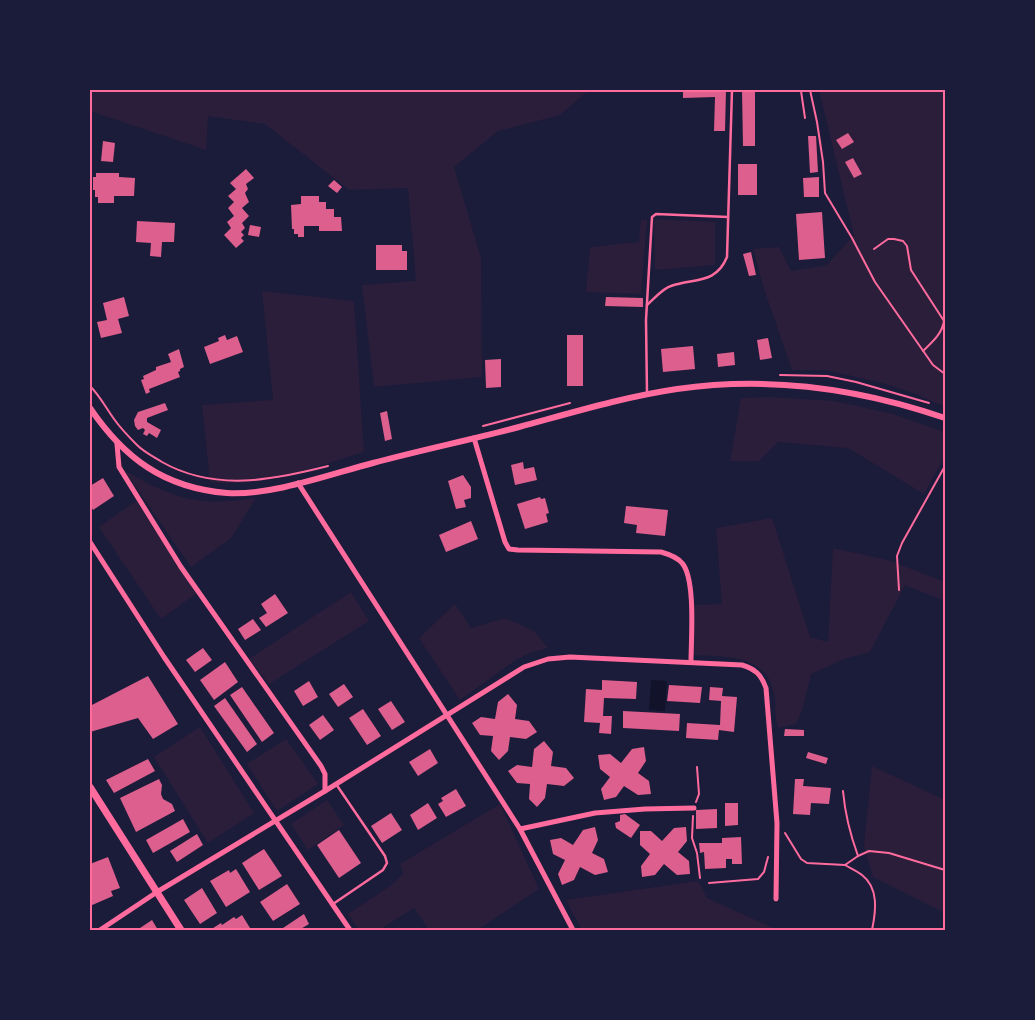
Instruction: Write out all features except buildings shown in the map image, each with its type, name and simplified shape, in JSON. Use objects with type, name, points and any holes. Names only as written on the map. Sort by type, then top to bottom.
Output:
[{"type":"main road","points":[[90,787],[181,930]]},
{"type":"street","points":[[90,408],[117,444],[139,463],[156,473],[196,487],[228,493],[298,484],[647,394],[715,385],[751,383],[820,387],[899,403],[945,418]]},
{"type":"street","points":[[474,438],[505,542],[510,549],[661,552],[681,561],[688,572],[690,590],[691,662]]},
{"type":"street","points":[[117,444],[119,467],[181,567],[321,766],[325,774],[325,791]]},
{"type":"street","points":[[298,484],[448,714],[520,829],[573,930]]},
{"type":"street","points":[[90,542],[164,657],[350,930]]},
{"type":"street","points":[[100,930],[158,892],[524,667],[548,659],[570,657],[742,665],[758,672],[766,688],[777,823],[776,899]]},
{"type":"street","points":[[520,829],[595,813],[694,808]]},
{"type":"lane","points":[[647,305],[669,286],[710,277],[717,273],[727,257],[732,90]]},
{"type":"lane","points":[[647,394],[647,305],[652,217],[656,214],[728,217]]},
{"type":"lane","points":[[333,904],[383,870],[386,864],[385,856],[336,784]]},
{"type":"path","points":[[803,90],[801,91],[805,118]]},
{"type":"path","points":[[810,90],[823,162],[825,193],[875,282],[933,365],[945,374]]},
{"type":"path","points":[[874,249],[888,239],[894,238],[903,241],[907,246],[911,270],[944,321],[943,329],[923,351]]},
{"type":"path","points":[[780,375],[827,376],[931,403]]},
{"type":"path","points":[[90,386],[98,393],[114,420],[139,447],[185,473],[214,480],[242,481],[296,474],[331,465]]},
{"type":"path","points":[[477,428],[574,402]]},
{"type":"path","points":[[900,590],[897,556],[945,466]]},
{"type":"path","points":[[697,767],[699,794],[694,808],[692,838],[697,853],[700,878]]},
{"type":"path","points":[[843,791],[850,836],[858,856]]},
{"type":"path","points":[[777,823],[801,859],[807,863],[845,865],[862,875],[872,886],[875,897],[875,915],[872,930]]},
{"type":"path","points":[[845,865],[869,851],[889,853],[945,870]]},
{"type":"path","points":[[709,883],[758,879],[764,872],[768,856]]},
{"type":"shaded area","points":[[90,90],[589,90],[560,115],[498,131],[454,167],[481,258],[482,377],[374,387],[362,285],[416,281],[408,188],[349,190],[265,124],[208,116],[206,150],[90,111]]},
{"type":"shaded area","points":[[819,90],[945,90],[945,407],[916,394],[882,383],[826,370],[792,370],[764,289],[753,249],[779,247],[791,271],[827,265],[854,235]]},
{"type":"shaded area","points":[[654,219],[715,222],[715,265],[655,270]]},
{"type":"shaded area","points":[[641,220],[647,220],[641,294],[586,292],[590,247],[639,242]]},
{"type":"shaded area","points":[[262,291],[354,301],[364,452],[288,475],[268,479],[229,483],[210,482],[202,405],[273,400]]},
{"type":"shaded area","points":[[771,397],[833,401],[893,414],[945,432],[945,456],[924,494],[848,448],[778,442],[759,461],[730,461],[741,398]]},
{"type":"shaded area","points":[[124,470],[158,488],[187,498],[218,502],[256,498],[231,538],[191,567]]},
{"type":"shaded area","points":[[136,501],[197,593],[161,619],[99,527]]},
{"type":"shaded area","points":[[772,518],[810,637],[828,642],[833,548],[888,560],[945,582],[945,601],[905,585],[870,652],[844,659],[811,674],[802,711],[796,724],[779,728],[776,720],[774,694],[770,681],[762,671],[753,664],[730,657],[692,655],[693,605],[722,604],[716,528]]},
{"type":"shaded area","points":[[351,592],[369,621],[269,684],[249,659]]},
{"type":"shaded area","points":[[455,604],[471,628],[505,618],[534,631],[548,648],[517,659],[460,700],[419,638]]},
{"type":"shaded area","points":[[651,680],[667,681],[665,711],[649,710]]},
{"type":"shaded area","points":[[200,727],[254,813],[208,843],[154,757]]},
{"type":"shaded area","points":[[286,739],[318,784],[277,811],[247,764]]},
{"type":"shaded area","points":[[872,766],[945,800],[945,913],[873,877],[864,846]]},
{"type":"shaded area","points":[[327,800],[344,825],[308,850],[291,824]]},
{"type":"shaded area","points":[[500,804],[539,889],[477,930],[429,930],[414,908],[379,930],[359,930],[348,914],[390,886],[403,874],[400,864]]},
{"type":"shaded area","points":[[698,881],[707,898],[778,930],[582,930],[566,900]]}]
